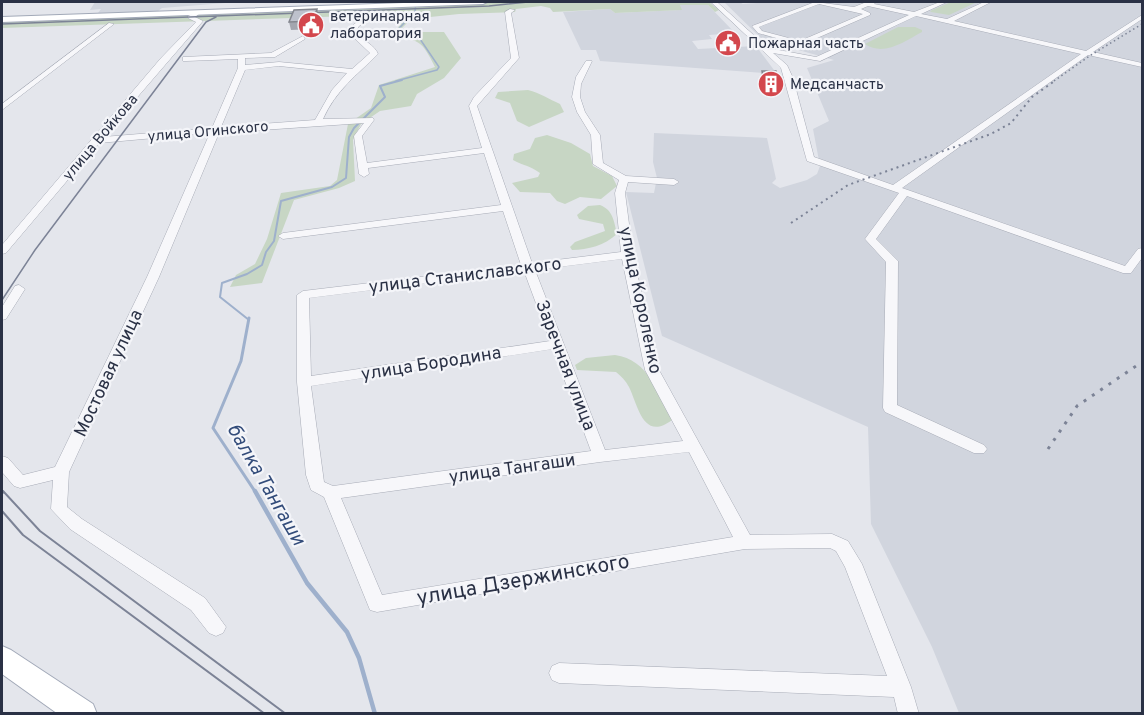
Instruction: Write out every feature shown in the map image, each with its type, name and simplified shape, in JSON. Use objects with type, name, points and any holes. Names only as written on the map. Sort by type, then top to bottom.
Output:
[{"type":"main road","points":[[4,21],[483,2]]},
{"type":"main road","points":[[2,659],[83,714]]},
{"type":"street","points":[[714,2],[784,67],[789,78],[810,159],[1127,271],[1143,251]]},
{"type":"street","points":[[855,5],[868,15],[801,43],[760,32],[755,26],[819,2],[855,5],[870,3],[1143,65]]},
{"type":"street","points":[[765,50],[817,59],[944,2]]},
{"type":"street","points":[[947,22],[988,2]]},
{"type":"street","points":[[792,6],[802,8]]},
{"type":"street","name":"Заречная улица","points":[[512,10],[508,12],[515,58],[473,106],[528,267],[600,456]]},
{"type":"street","name":"улица Войкова","points":[[2,251],[164,60],[199,23],[200,21],[190,17],[198,12]]},
{"type":"street","points":[[979,449],[890,408],[892,261],[870,239],[900,190],[1087,53],[1143,17]]},
{"type":"street","points":[[318,122],[326,101],[338,84],[374,54],[373,50],[360,42],[352,33],[360,22],[369,18]]},
{"type":"street","points":[[2,108],[111,24]]},
{"type":"street","points":[[814,37],[825,40]]},
{"type":"street","points":[[242,62],[272,55],[303,38]]},
{"type":"street","points":[[836,42],[847,45]]},
{"type":"street","points":[[186,59],[352,71]]},
{"type":"street","name":"Мостовая улица","points":[[216,627],[198,604],[76,524],[58,509],[61,472],[153,277],[216,130],[242,62]]},
{"type":"street","points":[[589,63],[579,75],[575,88],[578,105],[585,121],[595,132],[598,164],[624,179],[674,182]]},
{"type":"street","name":"улица Огинского","points":[[98,140],[318,122],[370,120],[358,136],[363,170],[488,150]]},
{"type":"street","name":"улица Короленко","points":[[624,179],[620,193],[627,255],[652,370],[745,542]]},
{"type":"street","points":[[283,236],[508,207]]},
{"type":"street","name":"улица Станиславского","points":[[303,295],[627,255]]},
{"type":"street","points":[[2,316],[19,289]]},
{"type":"street","name":"улица Дзержинского","points":[[303,295],[304,382],[314,475],[317,486],[331,493],[377,604],[745,542],[832,541],[842,546],[852,564],[902,687],[909,714]]},
{"type":"street","name":"улица Бородина","points":[[304,382],[558,344]]},
{"type":"street","name":"улица Тангаши","points":[[331,493],[600,456],[693,446]]},
{"type":"street","points":[[2,462],[20,482],[61,472]]},
{"type":"street","points":[[559,674],[902,687]]},
{"type":"shaded area","points":[[95,2],[238,2],[162,8],[158,11],[98,13],[101,9],[90,10]]},
{"type":"shaded area","points":[[724,2],[743,4],[773,2],[1142,2],[1142,713],[959,713],[932,647],[871,524],[868,427],[662,336],[626,192],[654,193],[657,178],[653,162],[654,133],[767,138],[776,179],[772,183],[780,188],[807,180],[817,174],[820,166],[813,129],[829,121],[807,68],[834,60],[763,40]]},
{"type":"shaded area","points":[[680,5],[708,5],[735,33],[709,35],[712,39],[692,41],[698,49],[756,46],[777,74],[600,61],[596,50],[581,50],[563,12],[610,9],[615,13],[681,10]]},
{"type":"green space","points":[[495,2],[709,2],[719,10],[715,12],[708,5],[680,5],[682,10],[615,13],[610,9],[553,12],[550,8],[541,6],[516,9],[515,12],[411,19],[398,32],[444,32],[461,58],[444,78],[417,94],[411,106],[380,111],[361,124],[353,140],[355,181],[339,188],[294,200],[262,283],[230,287],[236,275],[255,264],[267,239],[281,193],[330,186],[337,180],[348,124],[371,108],[379,85],[435,67],[423,46],[392,34],[410,14],[2,28],[2,21]]},
{"type":"green space","points":[[951,2],[977,2],[949,15],[930,11]]},
{"type":"green space","points":[[898,27],[915,27],[922,32],[887,48],[872,48],[865,44]]},
{"type":"green space","points":[[528,90],[560,104],[564,112],[529,127],[517,121],[510,103],[495,98],[498,92]]},
{"type":"green space","points":[[547,135],[571,143],[590,154],[593,166],[612,176],[617,186],[601,199],[580,197],[565,204],[557,201],[550,193],[520,192],[512,183],[538,177],[540,173],[513,160],[514,154],[530,149],[535,138]]},
{"type":"green space","points":[[600,205],[610,213],[617,234],[596,246],[572,250],[570,247],[575,242],[605,231],[603,224],[579,219],[577,215],[588,206]]},
{"type":"green space","points":[[615,355],[627,358],[644,371],[657,389],[672,420],[662,426],[654,427],[648,424],[639,411],[628,385],[616,372],[577,370],[575,365],[586,358]]},
{"type":"building","points":[[317,9],[313,21],[289,22],[294,10]]},
{"type":"building","points":[[762,71],[776,71],[779,84],[765,84]]},
{"type":"waterway","name":"балка Тангаши","points":[[396,81],[437,70],[439,67],[420,39],[394,34],[415,11],[416,2]]},
{"type":"waterway","name":"балка Тангаши","points":[[249,320],[220,297],[222,283],[247,274],[262,265],[266,252],[274,241],[281,201],[332,187],[346,178],[349,137],[354,128],[385,97],[380,86],[402,80]]},
{"type":"waterway","name":"балка Тангаши","points":[[249,320],[241,361],[213,428],[256,493]]},
{"type":"waterway","name":"балка Тангаши","points":[[255,491],[307,583],[347,632],[359,658],[375,714]]},
{"type":"tram line","points":[[2,24],[489,6],[528,2]]},
{"type":"tram line","points":[[2,300],[35,250],[206,22],[216,17]]},
{"type":"tram line","points":[[3,491],[40,531],[286,714]]},
{"type":"tram line","points":[[2,511],[23,535],[265,714]]},
{"type":"railway","points":[[1054,81],[1142,24]]},
{"type":"railway","points":[[791,223],[848,185],[991,134],[1011,123],[1032,97],[1056,80]]},
{"type":"railway","points":[[1048,449],[1077,406],[1142,362]]},
{"type":"place","name":"ветеринарная лаборатория","points":[[311,25]]},
{"type":"place","name":"Пожарная часть","points":[[728,43]]},
{"type":"place","name":"Медсанчасть","points":[[771,84]]}]
